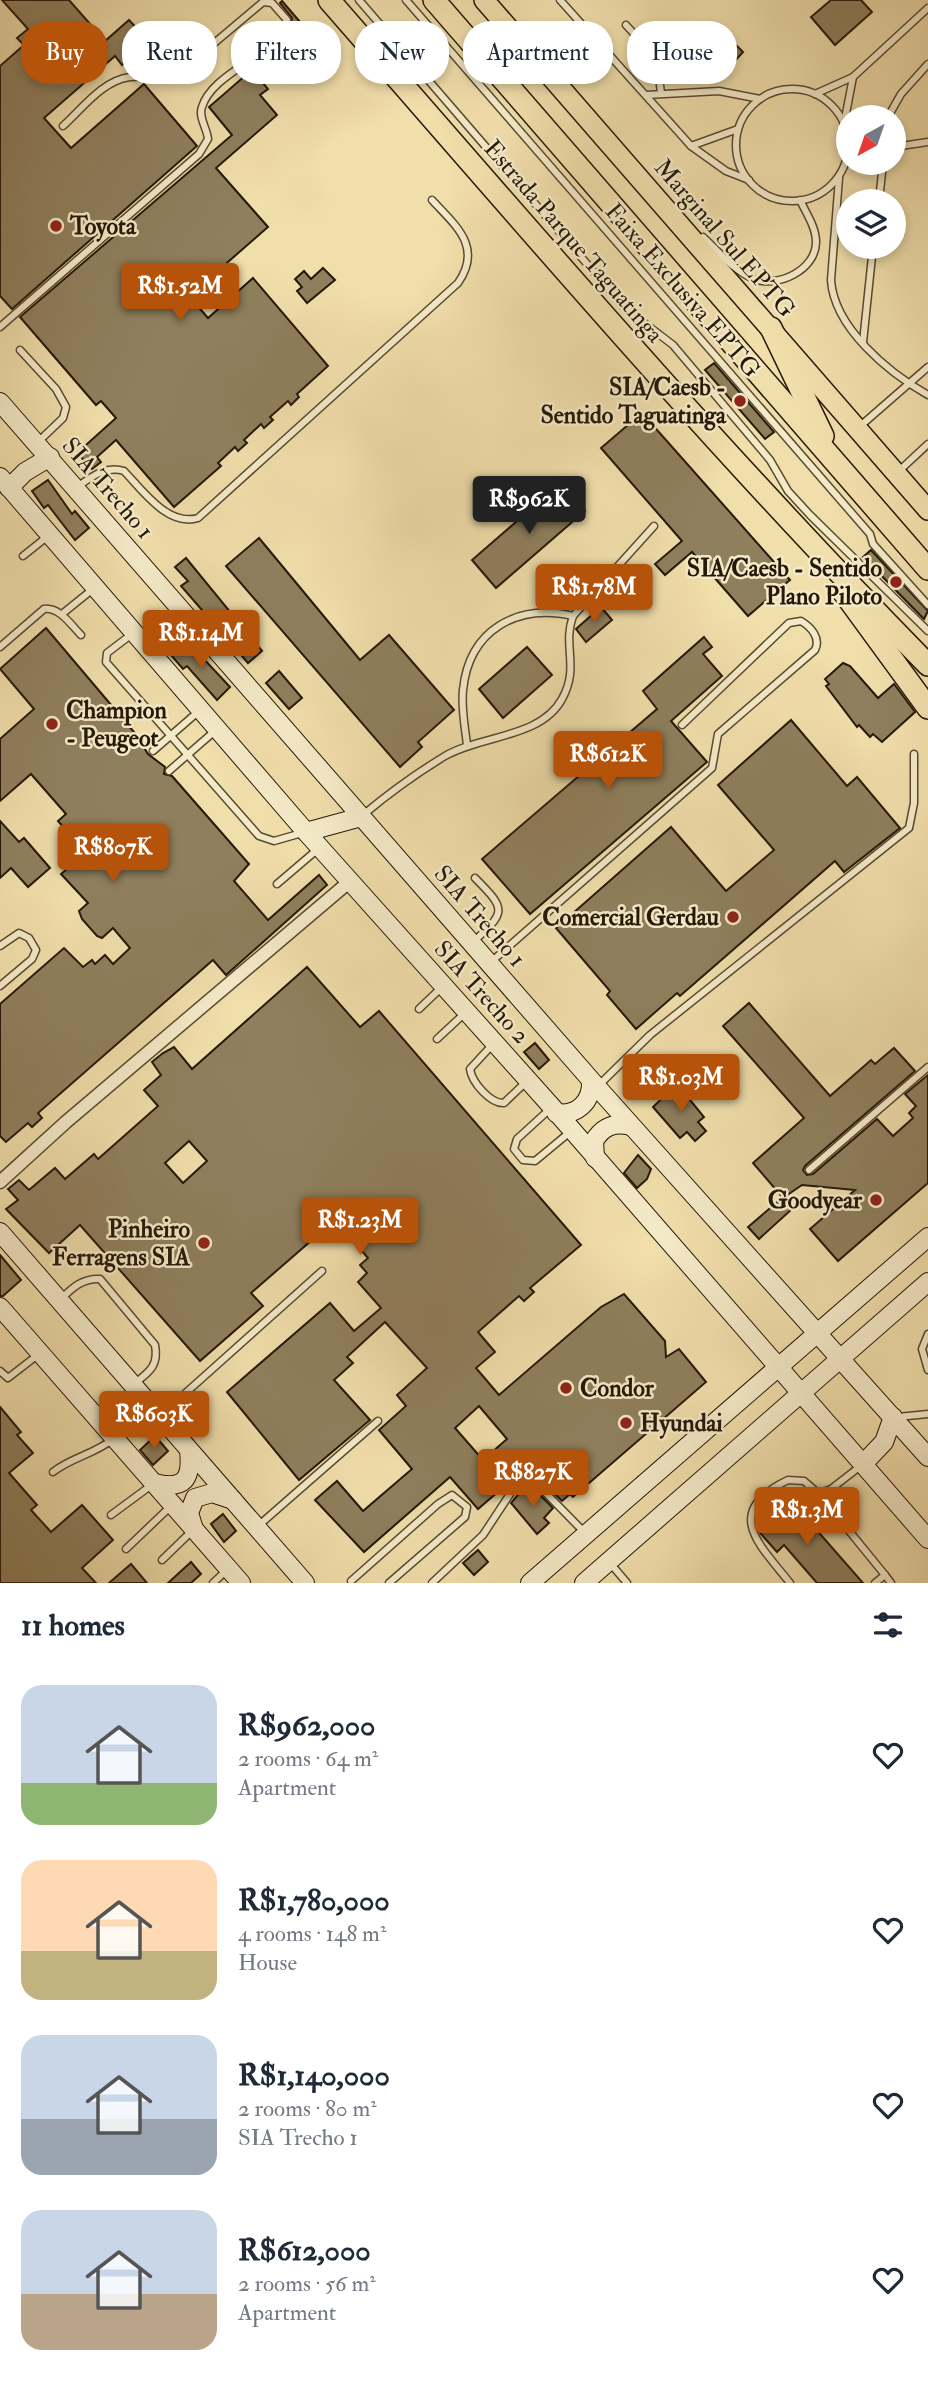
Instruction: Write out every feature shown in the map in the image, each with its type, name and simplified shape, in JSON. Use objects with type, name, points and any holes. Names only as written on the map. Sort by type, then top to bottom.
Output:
[{"type":"highway","name":"Estrada Parque Taguatinga","points":[[329,0],[642,358],[810,545],[928,665]]},
{"type":"highway","points":[[434,0],[928,569]]},
{"type":"highway","points":[[771,328],[834,460]]},
{"type":"highway","points":[[810,545],[893,664],[928,708]]},
{"type":"main road","name":"Marginal Sul EPTG","points":[[484,0],[928,510]]},
{"type":"main road","name":"SIA Trecho 1","points":[[4,415],[50,457],[594,1084],[928,1457]]},
{"type":"main road","points":[[5,483],[50,457]]},
{"type":"main road","name":"SIA Trecho 2","points":[[5,483],[349,882],[495,1042],[928,1539]]},
{"type":"main road","points":[[306,832],[361,817]]},
{"type":"main road","points":[[554,1110],[567,1115],[578,1111],[594,1084]]},
{"type":"main road","points":[[594,1158],[594,1141],[605,1128],[621,1123],[631,1126]]},
{"type":"main road","points":[[0,1232],[305,1583]]},
{"type":"main road","points":[[530,1583],[928,1237]]},
{"type":"main road","points":[[584,1583],[928,1282]]},
{"type":"main road","points":[[0,1307],[241,1583]]},
{"type":"main road","points":[[863,1464],[884,1442],[892,1417]]},
{"type":"main road","points":[[154,1483],[175,1485],[188,1477],[191,1469],[189,1450]]},
{"type":"main road","points":[[194,1530],[189,1513],[195,1498],[212,1493],[233,1500]]},
{"type":"street","points":[[0,1182],[66,1122],[349,882]]},
{"type":"lane","name":"Faixa Exclusiva EPTG","points":[[359,0],[626,309],[673,345],[770,460],[789,491],[810,516],[928,631]]},
{"type":"lane","name":"Faixa Exclusiva EPTG","points":[[406,0],[870,534],[873,544],[928,605]]},
{"type":"lane","points":[[560,0],[691,146],[726,171],[749,180],[763,193],[781,200],[800,200],[829,188],[839,176]]},
{"type":"lane","points":[[0,327],[199,154],[208,139],[201,115],[205,101],[219,85],[282,32],[287,20],[272,3],[263,2],[174,76],[157,79],[137,76],[116,80],[63,126]]},
{"type":"lane","points":[[815,94],[853,77],[928,8]]},
{"type":"lane","points":[[626,24],[646,47],[660,75],[662,93]]},
{"type":"lane","points":[[895,105],[928,64]]},
{"type":"lane","points":[[848,105],[853,77]]},
{"type":"lane","points":[[749,180],[738,156],[738,130],[747,112],[760,99],[777,91],[796,89],[815,94],[827,101],[836,113]]},
{"type":"lane","points":[[646,95],[719,91],[760,99]]},
{"type":"lane","points":[[691,146],[738,130]]},
{"type":"lane","points":[[906,145],[928,142]]},
{"type":"lane","points":[[839,176],[832,297],[838,310],[863,342],[892,373],[928,395]]},
{"type":"lane","points":[[76,488],[107,469],[116,468],[124,471],[171,516],[184,521],[198,518],[458,283],[467,270],[466,240],[432,200]]},
{"type":"lane","points":[[666,207],[741,272],[756,280],[772,282],[791,277],[814,254],[816,242],[813,227],[800,200]]},
{"type":"lane","points":[[863,342],[872,259]]},
{"type":"lane","points":[[20,350],[56,389],[66,407],[63,418],[36,443]]},
{"type":"lane","points":[[857,428],[928,367]]},
{"type":"lane","points":[[897,472],[928,444]]},
{"type":"lane","points":[[361,817],[444,757],[467,745],[536,724],[555,709],[563,698],[573,668],[568,629],[573,616],[654,526]]},
{"type":"lane","points":[[23,556],[49,534]]},
{"type":"lane","points":[[62,614],[95,587]]},
{"type":"lane","points":[[0,647],[44,609],[51,608],[62,614],[81,635]]},
{"type":"lane","points":[[467,745],[463,693],[474,649],[490,631],[514,617],[551,611],[573,616]]},
{"type":"lane","points":[[490,964],[695,785],[714,762],[718,734],[815,650],[817,641],[814,633],[801,621],[789,623],[682,725]]},
{"type":"lane","points":[[134,632],[107,653],[106,662],[259,835],[274,841],[306,832]]},
{"type":"lane","points":[[153,751],[200,710]]},
{"type":"lane","points":[[169,771],[217,729]]},
{"type":"lane","points":[[594,1084],[650,1035],[909,828],[914,803],[914,754]]},
{"type":"lane","points":[[277,884],[319,847]]},
{"type":"lane","points":[[472,943],[498,918],[500,912],[498,902],[475,878]]},
{"type":"lane","points":[[0,946],[19,933],[30,938],[36,950],[32,959],[0,986]]},
{"type":"lane","points":[[419,1009],[444,986]]},
{"type":"lane","points":[[437,1039],[466,1012]]},
{"type":"lane","points":[[495,1042],[470,1069],[478,1084],[498,1103],[504,1103],[528,1081]]},
{"type":"lane","points":[[809,1170],[928,1067]]},
{"type":"lane","points":[[554,1110],[514,1144],[514,1149],[523,1160],[534,1161],[572,1131]]},
{"type":"lane","points":[[160,1416],[322,1271]]},
{"type":"lane","points":[[60,1301],[74,1286],[89,1278],[100,1279],[155,1345],[158,1358],[153,1369],[133,1385]]},
{"type":"lane","points":[[928,1334],[922,1349],[928,1370]]},
{"type":"lane","points":[[0,1371],[8,1378],[40,1353]]},
{"type":"lane","points":[[892,1417],[928,1413]]},
{"type":"lane","points":[[257,1528],[378,1421]]},
{"type":"lane","points":[[53,1472],[69,1459],[102,1449],[114,1438]]},
{"type":"lane","points":[[819,1494],[831,1489],[863,1464]]},
{"type":"lane","points":[[790,1583],[761,1546],[749,1523],[764,1498],[788,1480],[804,1481],[819,1494],[891,1583]]},
{"type":"lane","points":[[110,1515],[154,1483]]},
{"type":"lane","points":[[432,1583],[483,1535],[512,1491],[520,1484],[537,1484],[586,1533]]},
{"type":"lane","points":[[351,1581],[438,1504],[452,1495],[460,1499],[467,1507],[465,1517],[389,1583]]},
{"type":"lane","points":[[126,1549],[172,1505]]},
{"type":"lane","points":[[162,1560],[194,1530]]},
{"type":"lane","points":[[610,1563],[627,1583]]},
{"type":"lane","points":[[214,1583],[228,1569]]},
{"type":"lane","points":[[875,1583],[885,1576]]},
{"type":"building","name":"Toyota","points":[[2,0],[69,0],[87,21],[21,21]]},
{"type":"building","points":[[831,0],[861,0],[872,12],[835,45],[811,17]]},
{"type":"building","points":[[282,1],[299,21],[291,21],[292,18],[280,3]]},
{"type":"building","name":"Toyota","points":[[122,26],[122,65],[115,56],[108,62],[108,38]]},
{"type":"building","points":[[737,46],[743,52],[737,59]]},
{"type":"building","name":"Toyota","points":[[21,48],[21,84],[83,84],[44,118],[71,148],[144,84],[197,146],[12,309],[0,296],[0,66]]},
{"type":"building","points":[[236,84],[264,84],[268,89],[260,95],[277,115],[216,168],[268,227],[189,296],[208,318],[253,278],[328,366],[297,394],[299,397],[291,405],[288,401],[270,417],[273,420],[264,428],[261,424],[244,440],[247,443],[238,451],[235,447],[218,463],[221,466],[174,507],[116,440],[97,457],[101,462],[92,469],[77,453],[116,418],[101,401],[96,405],[20,317],[232,135],[209,107]]},
{"type":"building","points":[[323,268],[335,280],[307,303],[297,291],[302,287],[295,279],[304,271],[311,279]]},
{"type":"building","name":"SIA/Caesb - Sentido Taguatinga","points":[[714,363],[774,432],[765,439],[705,370]]},
{"type":"building","points":[[642,413],[790,580],[748,616],[692,552],[665,575],[655,564],[682,541],[601,448]]},
{"type":"building","points":[[48,480],[72,514],[75,511],[89,528],[75,540],[48,505],[44,508],[32,491]]},
{"type":"building","points":[[561,483],[585,511],[496,588],[472,560]]},
{"type":"building","points":[[259,538],[360,660],[389,635],[454,710],[418,742],[422,747],[400,767],[226,566]]},
{"type":"building","name":"SIA/Caesb - Sentido Plano Piloto","points":[[871,550],[928,611],[924,619],[863,557]]},
{"type":"building","points":[[186,558],[262,651],[248,663],[181,586],[188,581],[175,567]]},
{"type":"building","points":[[601,607],[612,620],[586,642],[576,629]]},
{"type":"building","points":[[46,628],[145,745],[143,746],[148,754],[165,767],[164,774],[172,776],[249,864],[234,881],[268,920],[319,875],[327,885],[226,975],[213,960],[38,1113],[42,1118],[32,1127],[28,1123],[6,1142],[0,1136],[0,1004],[64,948],[83,967],[92,960],[95,964],[105,955],[113,964],[130,948],[113,928],[102,938],[82,919],[79,911],[88,903],[61,874],[86,853],[58,821],[66,814],[31,774],[0,801],[0,739],[34,709],[0,669]]},
{"type":"building","points":[[704,637],[712,647],[703,654],[722,676],[671,721],[707,762],[530,914],[482,859],[657,709],[643,691]]},
{"type":"building","points":[[187,641],[230,687],[217,700],[187,666],[183,669],[171,655]]},
{"type":"building","points":[[527,647],[552,675],[503,718],[479,689]]},
{"type":"building","points":[[843,663],[850,666],[878,698],[894,684],[915,712],[882,742],[873,734],[870,737],[859,725],[857,727],[826,686],[829,684],[825,679]]},
{"type":"building","points":[[279,671],[302,698],[289,709],[266,683]]},
{"type":"building","points":[[791,720],[847,786],[857,777],[900,828],[844,872],[835,861],[680,996],[677,993],[636,1029],[607,995],[610,991],[556,928],[671,827],[726,891],[774,850],[718,785]]},
{"type":"building","points":[[0,821],[19,842],[24,838],[50,868],[28,887],[11,868],[0,878]]},
{"type":"building","points":[[307,967],[360,1027],[379,1011],[581,1245],[530,1288],[534,1292],[524,1301],[519,1296],[478,1332],[495,1352],[476,1368],[499,1395],[601,1307],[624,1294],[665,1341],[666,1357],[679,1349],[706,1382],[573,1497],[570,1494],[562,1501],[540,1479],[520,1478],[503,1494],[499,1491],[478,1509],[450,1477],[364,1552],[315,1500],[337,1481],[363,1511],[412,1469],[379,1430],[406,1406],[397,1395],[427,1368],[385,1322],[347,1357],[353,1363],[334,1380],[370,1420],[299,1480],[227,1392],[330,1303],[354,1331],[381,1308],[358,1282],[367,1273],[360,1265],[368,1258],[335,1220],[251,1293],[263,1306],[200,1361],[80,1225],[49,1253],[6,1209],[18,1200],[8,1189],[19,1180],[29,1190],[55,1168],[65,1179],[94,1154],[98,1159],[158,1106],[144,1090],[161,1075],[152,1062],[163,1053],[174,1047],[192,1069]],"holes":[[[189,1141],[207,1161],[183,1183],[165,1163]],[[479,1406],[507,1439],[483,1460],[455,1428]]]},
{"type":"building","points":[[749,1003],[830,1096],[871,1060],[875,1064],[894,1048],[915,1071],[805,1166],[803,1170],[807,1175],[813,1174],[877,1119],[893,1136],[913,1118],[909,1113],[916,1106],[905,1094],[928,1075],[928,1183],[838,1261],[810,1229],[855,1190],[802,1185],[783,1198],[753,1163],[804,1118],[723,1026]]},
{"type":"building","points":[[535,1043],[549,1060],[539,1069],[524,1052]]},
{"type":"building","points":[[677,1084],[704,1117],[698,1122],[706,1131],[695,1141],[687,1132],[680,1138],[653,1107]]},
{"type":"building","points":[[638,1155],[651,1169],[647,1179],[637,1188],[624,1173]]},
{"type":"building","points":[[782,1198],[792,1209],[759,1239],[748,1227]]},
{"type":"building","points":[[0,1255],[21,1280],[3,1296],[0,1296]]},
{"type":"building","points":[[0,1407],[21,1432],[17,1435],[33,1453],[9,1473],[37,1505],[31,1510],[51,1532],[82,1505],[113,1540],[82,1568],[96,1583],[0,1583]]},
{"type":"building","points":[[155,1436],[168,1451],[153,1465],[140,1450]]},
{"type":"building","points":[[522,1490],[535,1490],[553,1508],[544,1518],[549,1523],[537,1534],[511,1503]]},
{"type":"building","points":[[792,1502],[863,1583],[817,1583],[784,1545],[777,1552],[761,1534],[759,1530]]},
{"type":"building","points":[[223,1514],[236,1531],[224,1542],[211,1524]]},
{"type":"building","points":[[478,1550],[488,1562],[474,1575],[463,1563]]},
{"type":"building","points":[[191,1562],[201,1574],[191,1583],[168,1583]]},
{"type":"building","points":[[131,1564],[147,1583],[109,1583]]},
{"type":"place","name":"Toyota","points":[[56,226]]},
{"type":"place","name":"SIA/Caesb - Sentido Taguatinga","points":[[740,401]]},
{"type":"place","name":"SIA/Caesb - Sentido Plano Piloto","points":[[896,582]]},
{"type":"place","name":"Champion - Peugeot","points":[[52,724]]},
{"type":"place","name":"Comercial Gerdau","points":[[733,917]]},
{"type":"place","name":"Goodyear","points":[[876,1200]]},
{"type":"place","name":"Pinheiro Ferragens SIA","points":[[204,1243]]},
{"type":"place","name":"Condor","points":[[566,1388]]},
{"type":"place","name":"Hyundai","points":[[626,1423]]}]
